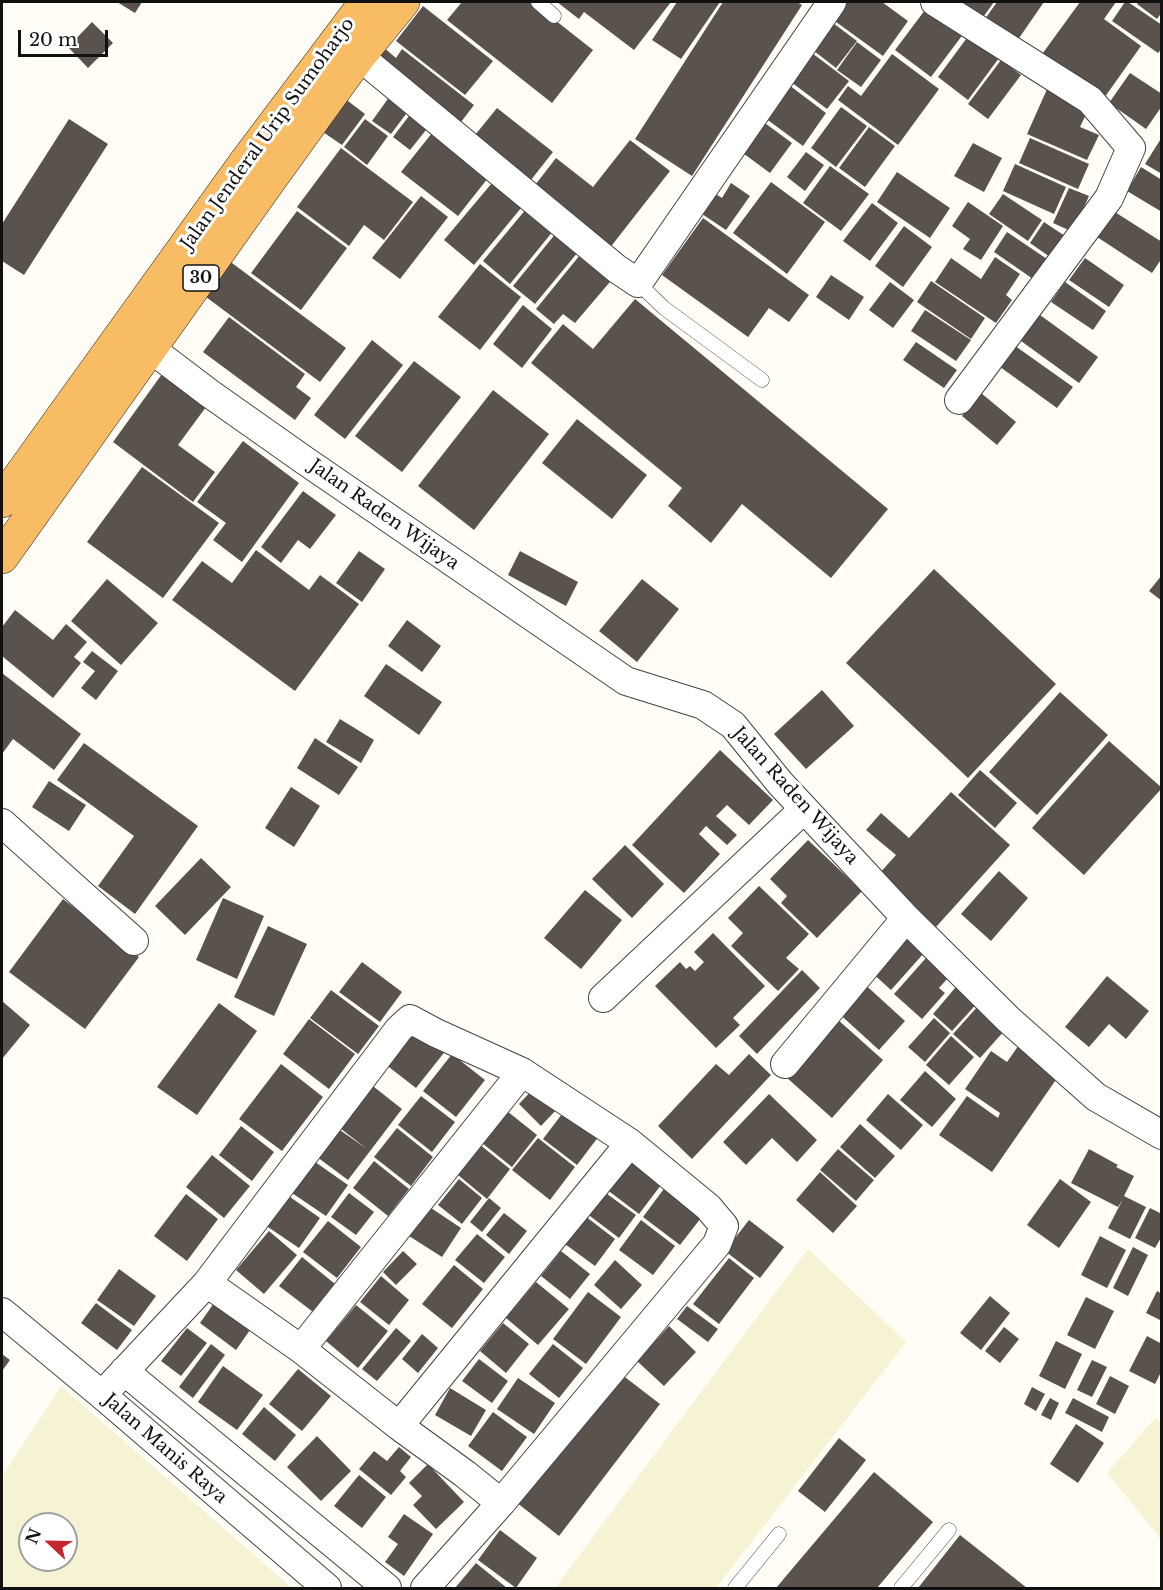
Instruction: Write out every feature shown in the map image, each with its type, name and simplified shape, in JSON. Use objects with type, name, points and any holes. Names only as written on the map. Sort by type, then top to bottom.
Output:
[{"type":"highway","name":"Jalan Jenderal Urip Sumoharjo","points":[[2,501],[245,163],[366,2]]},
{"type":"highway","name":"Jalan Jenderal Urip Sumoharjo","points":[[2,557],[359,56],[403,2]]},
{"type":"street","points":[[359,56],[617,269],[638,283],[832,2]]},
{"type":"street","points":[[934,2],[1090,100],[1131,148],[1108,198],[959,400]]},
{"type":"street","name":"Jalan Raden Wijaya","points":[[151,349],[304,460],[626,681],[703,705],[733,725],[780,783],[906,918],[1017,1027],[1096,1097],[1161,1135]]},
{"type":"street","points":[[603,998],[804,809]]},
{"type":"street","points":[[2,823],[134,941]]},
{"type":"street","points":[[785,1064],[906,918]]},
{"type":"street","points":[[102,1395],[207,1283],[399,1029],[410,1019],[522,1072],[630,1143],[708,1207],[724,1226],[717,1244],[501,1503],[425,1588]]},
{"type":"street","points":[[301,1349],[522,1072]]},
{"type":"street","points":[[399,1426],[630,1143]]},
{"type":"street","points":[[207,1283],[301,1349],[501,1503]]},
{"type":"street","name":"Jalan Manis Raya","points":[[2,1312],[327,1588]]},
{"type":"street","points":[[124,1371],[387,1588]]},
{"type":"lane","points":[[538,2],[554,16]]},
{"type":"lane","points":[[638,283],[664,308],[762,380]]},
{"type":"lane","points":[[901,1588],[949,1530]]},
{"type":"lane","points":[[735,1588],[779,1534]]},
{"type":"shaded area","points":[[808,1249],[906,1342],[716,1588],[555,1588]]},
{"type":"shaded area","points":[[61,1386],[292,1588],[2,1588],[2,1477]]},
{"type":"shaded area","points":[[1155,1418],[1161,1423],[1161,1539],[1107,1473]]},
{"type":"building","points":[[117,2],[142,2],[135,13]]},
{"type":"building","points":[[462,2],[532,2],[593,50],[552,103],[447,20]]},
{"type":"building","points":[[557,2],[671,2],[634,50],[584,12],[579,19]]},
{"type":"building","points":[[677,2],[720,2],[681,59],[652,40]]},
{"type":"building","points":[[723,2],[797,2],[802,5],[692,176],[635,139]]},
{"type":"building","points":[[834,2],[882,2],[908,21],[883,56],[825,14]]},
{"type":"building","points":[[931,2],[967,29],[931,77],[895,50]]},
{"type":"building","points":[[958,2],[994,2],[981,20]]},
{"type":"building","points":[[997,2],[1044,2],[1017,41],[985,19]]},
{"type":"building","points":[[1080,2],[1116,2],[1104,19],[1141,46],[1102,101],[1040,57]]},
{"type":"building","points":[[1125,2],[1162,25],[1162,48],[1158,53],[1112,21]]},
{"type":"building","points":[[1138,2],[1162,2],[1162,12],[1157,19],[1137,4]]},
{"type":"building","points":[[423,6],[493,61],[465,95],[396,41]]},
{"type":"building","points":[[825,17],[857,41],[836,68],[805,44]]},
{"type":"building","points":[[92,22],[113,43],[88,68],[68,47]]},
{"type":"building","points":[[972,31],[1002,54],[968,100],[938,77]]},
{"type":"building","points":[[857,42],[881,60],[861,87],[837,70]]},
{"type":"building","points":[[383,47],[396,58],[402,49],[474,105],[458,126],[373,60]]},
{"type":"building","points":[[804,47],[849,81],[827,109],[783,76]]},
{"type":"building","points":[[892,54],[939,89],[898,145],[838,100],[848,86],[861,96]]},
{"type":"building","points":[[1001,60],[1021,75],[988,119],[968,104]]},
{"type":"building","points":[[1130,73],[1162,94],[1162,106],[1146,129],[1109,103]]},
{"type":"building","points":[[785,82],[826,113],[803,146],[761,115]]},
{"type":"building","points":[[1048,87],[1090,106],[1080,127],[1099,135],[1087,160],[1027,134]]},
{"type":"building","points":[[390,96],[409,110],[391,134],[372,121]]},
{"type":"building","points":[[344,98],[365,114],[342,145],[320,130]]},
{"type":"building","points":[[841,107],[867,126],[836,167],[811,148]]},
{"type":"building","points":[[497,108],[553,152],[527,185],[471,140]]},
{"type":"building","points":[[412,112],[430,125],[410,150],[393,137]]},
{"type":"building","points":[[758,118],[792,143],[770,173],[736,148]]},
{"type":"building","points":[[69,119],[108,144],[24,275],[2,261],[2,224]]},
{"type":"building","points":[[365,119],[388,136],[367,165],[344,147]]},
{"type":"building","points":[[869,127],[895,146],[865,187],[839,168]]},
{"type":"building","points":[[432,133],[488,178],[458,216],[401,172]]},
{"type":"building","points":[[1162,137],[1162,174],[1145,164]]},
{"type":"building","points":[[1030,138],[1089,164],[1078,189],[1019,163]]},
{"type":"building","points":[[630,140],[670,171],[609,249],[532,189],[556,158],[593,187]]},
{"type":"building","points":[[973,143],[1002,158],[984,192],[954,176]]},
{"type":"building","points":[[341,148],[413,202],[384,240],[364,225],[349,246],[297,207]]},
{"type":"building","points":[[806,152],[824,165],[805,191],[787,177]]},
{"type":"building","points":[[1015,164],[1066,187],[1054,214],[1003,191]]},
{"type":"building","points":[[830,166],[869,194],[841,231],[803,203]]},
{"type":"building","points":[[1141,167],[1162,180],[1162,212],[1127,191]]},
{"type":"building","points":[[897,172],[950,208],[930,238],[877,202]]},
{"type":"building","points":[[497,177],[526,202],[474,265],[444,240]]},
{"type":"building","points":[[771,182],[825,222],[787,274],[733,233]]},
{"type":"building","points":[[731,183],[750,196],[726,230],[696,210],[710,190],[722,198]]},
{"type":"building","points":[[1069,188],[1089,196],[1073,232],[1053,223]]},
{"type":"building","points":[[1003,194],[1042,220],[1028,241],[989,214]]},
{"type":"building","points":[[421,196],[448,217],[400,279],[372,258]]},
{"type":"building","points":[[968,202],[1003,226],[981,260],[963,249],[970,239],[952,226]]},
{"type":"building","points":[[531,203],[558,225],[510,284],[483,261]]},
{"type":"building","points":[[872,203],[898,223],[870,261],[843,241]]},
{"type":"building","points":[[1107,207],[1162,242],[1162,258],[1152,273],[1091,233]]},
{"type":"building","points":[[297,211],[347,248],[301,310],[251,273]]},
{"type":"building","points":[[703,218],[809,295],[789,322],[769,308],[748,337],[662,275]]},
{"type":"building","points":[[1044,222],[1065,236],[1050,257],[1030,243]]},
{"type":"building","points":[[904,226],[932,247],[903,287],[875,266]]},
{"type":"building","points":[[561,227],[583,246],[535,304],[513,286]]},
{"type":"building","points":[[1007,232],[1047,259],[1033,279],[994,252]]},
{"type":"building","points":[[584,250],[615,276],[575,323],[563,314],[554,324],[536,309]]},
{"type":"building","points":[[995,257],[1020,274],[1006,295],[1012,300],[996,323],[935,282],[951,258],[981,279]]},
{"type":"building","points":[[1085,258],[1124,285],[1109,307],[1069,280]]},
{"type":"building","points":[[228,260],[346,348],[320,382],[202,294]]},
{"type":"building","points":[[480,264],[521,297],[480,350],[438,317]]},
{"type":"building","points":[[831,275],[864,297],[849,320],[816,297]]},
{"type":"building","points":[[931,281],[985,318],[971,339],[917,302]]},
{"type":"building","points":[[890,282],[914,300],[893,328],[869,310]]},
{"type":"building","points":[[1065,282],[1106,311],[1093,330],[1051,302]]},
{"type":"building","points":[[635,299],[888,509],[831,578],[742,504],[711,543],[668,506],[682,488],[531,363],[563,324],[593,349]]},
{"type":"building","points":[[523,305],[552,329],[522,368],[493,344]]},
{"type":"building","points":[[925,310],[971,340],[956,361],[911,331]]},
{"type":"building","points":[[1040,315],[1098,357],[1079,383],[1021,341]]},
{"type":"building","points":[[229,317],[305,374],[296,387],[311,398],[295,420],[203,352]]},
{"type":"building","points":[[372,340],[403,365],[345,439],[314,415]]},
{"type":"building","points":[[916,342],[957,370],[944,388],[903,360]]},
{"type":"building","points":[[1011,343],[1073,387],[1057,408],[996,364]]},
{"type":"building","points":[[414,361],[461,397],[402,472],[355,436]]},
{"type":"building","points":[[162,374],[206,407],[178,445],[215,472],[193,502],[113,442]]},
{"type":"building","points":[[493,390],[549,434],[474,530],[418,486]]},
{"type":"building","points":[[981,393],[1016,422],[997,445],[962,416]]},
{"type":"building","points":[[577,419],[647,475],[612,519],[542,463]]},
{"type":"building","points":[[243,441],[299,483],[242,562],[213,540],[226,523],[197,502]]},
{"type":"building","points":[[142,467],[219,523],[163,598],[87,542]]},
{"type":"building","points":[[303,491],[336,515],[310,549],[298,540],[281,563],[261,547]]},
{"type":"building","points":[[256,550],[309,590],[320,575],[359,604],[295,691],[172,600],[202,561],[232,583]]},
{"type":"building","points":[[359,551],[385,569],[362,602],[336,583]]},
{"type":"building","points":[[520,551],[578,582],[566,606],[508,575]]},
{"type":"building","points":[[934,569],[1056,684],[968,778],[846,663]]},
{"type":"building","points":[[1162,575],[1162,601],[1149,591]]},
{"type":"building","points":[[107,579],[158,623],[121,665],[71,621]]},
{"type":"building","points":[[642,579],[679,609],[637,662],[599,631]]},
{"type":"building","points":[[15,610],[53,640],[66,624],[87,642],[74,657],[81,663],[53,698],[2,656],[2,627]]},
{"type":"building","points":[[407,620],[441,646],[422,672],[388,646]]},
{"type":"building","points":[[92,651],[118,671],[96,700],[81,688],[95,671],[83,662]]},
{"type":"building","points":[[386,664],[442,702],[419,735],[364,696]]},
{"type":"building","points":[[2,673],[81,734],[54,770],[13,739],[2,754]]},
{"type":"building","points":[[822,690],[854,726],[806,769],[774,734]]},
{"type":"building","points":[[1060,692],[1108,735],[1037,815],[989,772]]},
{"type":"building","points":[[340,719],[374,740],[361,763],[326,742]]},
{"type":"building","points":[[315,738],[358,767],[339,795],[297,768]]},
{"type":"building","points":[[1109,741],[1162,788],[1084,875],[1032,828]]},
{"type":"building","points":[[84,743],[198,826],[135,914],[98,886],[134,836],[57,780]]},
{"type":"building","points":[[720,750],[773,800],[749,825],[727,805],[716,816],[737,835],[727,845],[706,826],[699,834],[720,854],[684,893],[632,845]]},
{"type":"building","points":[[980,770],[1017,803],[995,828],[958,795]]},
{"type":"building","points":[[49,781],[86,805],[69,831],[32,807]]},
{"type":"building","points":[[291,787],[320,806],[294,847],[265,828]]},
{"type":"building","points":[[951,792],[1010,845],[936,927],[878,875],[896,855],[866,830],[881,813],[909,838]]},
{"type":"building","points":[[808,840],[862,891],[817,938],[781,903],[787,896],[770,879]]},
{"type":"building","points":[[625,845],[664,884],[632,918],[592,879]]},
{"type":"building","points":[[201,858],[231,887],[185,935],[155,906]]},
{"type":"building","points":[[999,871],[1028,898],[991,941],[961,914]]},
{"type":"building","points":[[759,886],[809,934],[786,958],[799,969],[778,991],[731,946],[743,933],[728,918]]},
{"type":"building","points":[[585,890],[622,920],[581,969],[544,938]]},
{"type":"building","points":[[223,898],[264,916],[237,979],[196,960]]},
{"type":"building","points":[[63,899],[139,957],[85,1029],[9,972]]},
{"type":"building","points":[[268,926],[307,944],[274,1016],[234,997]]},
{"type":"building","points":[[713,933],[765,986],[733,1018],[740,1025],[716,1048],[655,986],[680,962],[686,969],[690,966],[695,971],[704,962],[694,952]]},
{"type":"building","points":[[902,935],[924,953],[891,990],[870,971]]},
{"type":"building","points":[[934,949],[956,969],[939,988],[945,993],[922,1019],[894,994]]},
{"type":"building","points":[[362,962],[402,992],[380,1022],[339,992]]},
{"type":"building","points":[[802,970],[820,988],[757,1054],[739,1036]]},
{"type":"building","points":[[1107,976],[1149,1011],[1126,1039],[1109,1024],[1089,1047],[1065,1027]]},
{"type":"building","points":[[860,980],[905,1021],[879,1050],[834,1009]]},
{"type":"building","points":[[961,981],[981,999],[952,1031],[933,1014]]},
{"type":"building","points":[[331,990],[379,1026],[358,1054],[310,1018]]},
{"type":"building","points":[[2,1001],[30,1025],[2,1059]]},
{"type":"building","points":[[219,1003],[257,1031],[197,1115],[157,1087]]},
{"type":"building","points":[[978,1006],[1005,1030],[980,1058],[953,1034]]},
{"type":"building","points":[[934,1018],[950,1033],[925,1062],[908,1047]]},
{"type":"building","points":[[309,1019],[355,1054],[329,1089],[283,1054]]},
{"type":"building","points":[[837,1019],[883,1060],[832,1118],[786,1077]]},
{"type":"building","points":[[416,1025],[447,1049],[416,1088],[385,1064]]},
{"type":"building","points":[[951,1036],[974,1057],[949,1085],[926,1065]]},
{"type":"building","points":[[1021,1042],[1062,1071],[992,1172],[939,1135],[967,1096],[998,1118],[1000,1113],[965,1089],[991,1051],[1007,1062]]},
{"type":"building","points":[[452,1054],[485,1080],[456,1117],[423,1091]]},
{"type":"building","points":[[749,1054],[771,1075],[692,1159],[658,1126],[716,1064],[729,1075]]},
{"type":"building","points":[[281,1064],[323,1097],[282,1151],[239,1119]]},
{"type":"building","points":[[925,1071],[956,1099],[932,1127],[900,1100]]},
{"type":"building","points":[[369,1083],[402,1109],[348,1180],[317,1157],[337,1128],[367,1149],[336,1125]]},
{"type":"building","points":[[535,1087],[558,1108],[541,1126],[519,1104]]},
{"type":"building","points":[[769,1094],[817,1140],[797,1162],[772,1138],[746,1165],[723,1142]]},
{"type":"building","points":[[888,1094],[923,1125],[901,1150],[866,1120]]},
{"type":"building","points":[[421,1096],[455,1122],[432,1152],[398,1125]]},
{"type":"building","points":[[502,1107],[537,1135],[512,1167],[477,1139]]},
{"type":"building","points":[[565,1110],[599,1136],[577,1165],[543,1139]]},
{"type":"building","points":[[860,1124],[895,1156],[875,1178],[840,1147]]},
{"type":"building","points":[[241,1126],[274,1152],[252,1181],[219,1155]]},
{"type":"building","points":[[397,1128],[433,1157],[411,1186],[374,1157]]},
{"type":"building","points":[[538,1138],[575,1167],[550,1200],[512,1170]]},
{"type":"building","points":[[474,1140],[510,1169],[487,1199],[452,1170]]},
{"type":"building","points":[[838,1149],[874,1180],[856,1201],[820,1170]]},
{"type":"building","points":[[1089,1149],[1134,1176],[1124,1196],[1146,1207],[1130,1239],[1108,1228],[1123,1199],[1118,1207],[1071,1183]]},
{"type":"building","points":[[212,1155],[250,1186],[224,1218],[186,1187]]},
{"type":"building","points":[[308,1157],[348,1185],[326,1216],[286,1189]]},
{"type":"building","points":[[628,1159],[661,1185],[639,1214],[606,1189]]},
{"type":"building","points":[[374,1161],[409,1189],[388,1216],[353,1188]]},
{"type":"building","points":[[820,1172],[857,1206],[833,1233],[796,1200]]},
{"type":"building","points":[[459,1179],[482,1198],[462,1224],[438,1205]]},
{"type":"building","points":[[1060,1179],[1091,1202],[1059,1248],[1027,1225]]},
{"type":"building","points":[[666,1186],[704,1214],[680,1245],[643,1217]]},
{"type":"building","points":[[603,1191],[636,1215],[619,1238],[586,1213]]},
{"type":"building","points":[[283,1192],[320,1218],[299,1248],[262,1223]]},
{"type":"building","points":[[349,1193],[374,1212],[356,1235],[331,1217]]},
{"type":"building","points":[[186,1194],[218,1219],[187,1261],[154,1236]]},
{"type":"building","points":[[489,1198],[501,1208],[482,1232],[470,1222]]},
{"type":"building","points":[[428,1206],[461,1228],[442,1257],[409,1236]]},
{"type":"building","points":[[1150,1208],[1162,1214],[1162,1236],[1155,1248],[1135,1238]]},
{"type":"building","points":[[504,1213],[527,1231],[509,1254],[486,1235]]},
{"type":"building","points":[[585,1216],[615,1239],[595,1266],[565,1244]]},
{"type":"building","points":[[641,1220],[675,1246],[653,1275],[619,1250]]},
{"type":"building","points":[[749,1220],[784,1247],[760,1278],[725,1251]]},
{"type":"building","points":[[328,1221],[361,1247],[337,1278],[303,1252]]},
{"type":"building","points":[[269,1231],[297,1255],[264,1294],[236,1270]]},
{"type":"building","points":[[477,1234],[505,1257],[484,1283],[455,1260]]},
{"type":"building","points":[[1100,1236],[1126,1250],[1107,1288],[1081,1275]]},
{"type":"building","points":[[1133,1247],[1148,1255],[1128,1296],[1113,1288]]},
{"type":"building","points":[[403,1251],[417,1264],[396,1285],[383,1272]]},
{"type":"building","points":[[561,1251],[590,1274],[570,1299],[541,1276]]},
{"type":"building","points":[[302,1257],[335,1284],[313,1312],[279,1286]]},
{"type":"building","points":[[729,1258],[754,1278],[719,1324],[693,1304]]},
{"type":"building","points":[[615,1260],[642,1285],[621,1309],[594,1285]]},
{"type":"building","points":[[454,1265],[483,1289],[452,1328],[422,1304]]},
{"type":"building","points":[[119,1269],[156,1296],[134,1326],[97,1300]]},
{"type":"building","points":[[381,1276],[409,1300],[389,1325],[360,1302]]},
{"type":"building","points":[[536,1282],[569,1309],[538,1345],[506,1318]]},
{"type":"building","points":[[1157,1291],[1162,1294],[1162,1321],[1146,1313]]},
{"type":"building","points":[[588,1292],[621,1317],[586,1364],[553,1339]]},
{"type":"building","points":[[990,1296],[1010,1313],[981,1350],[960,1333]]},
{"type":"building","points":[[1086,1297],[1114,1311],[1095,1349],[1067,1335]]},
{"type":"building","points":[[96,1303],[132,1330],[117,1350],[81,1323]]},
{"type":"building","points":[[214,1303],[250,1330],[236,1350],[200,1323]]},
{"type":"building","points":[[356,1305],[388,1331],[358,1368],[326,1341]]},
{"type":"building","points":[[687,1306],[718,1329],[708,1342],[677,1319]]},
{"type":"building","points":[[503,1323],[529,1344],[506,1373],[480,1351]]},
{"type":"building","points":[[669,1326],[696,1352],[664,1386],[637,1361]]},
{"type":"building","points":[[1004,1327],[1019,1339],[1000,1363],[985,1351]]},
{"type":"building","points":[[187,1328],[207,1343],[181,1376],[161,1361]]},
{"type":"building","points":[[396,1328],[411,1341],[377,1381],[362,1369]]},
{"type":"building","points":[[422,1334],[438,1348],[418,1373],[402,1359]]},
{"type":"building","points":[[1147,1336],[1162,1344],[1162,1370],[1155,1384],[1129,1371]]},
{"type":"building","points":[[1056,1341],[1082,1354],[1065,1389],[1039,1376]]},
{"type":"building","points":[[211,1344],[225,1355],[193,1398],[179,1387]]},
{"type":"building","points":[[553,1344],[583,1368],[559,1398],[529,1374]]},
{"type":"building","points":[[2,1354],[10,1360],[2,1371]]},
{"type":"building","points":[[479,1359],[508,1381],[492,1403],[462,1381]]},
{"type":"building","points":[[1092,1360],[1107,1367],[1092,1397],[1077,1390]]},
{"type":"building","points":[[223,1366],[263,1395],[237,1430],[198,1402]]},
{"type":"building","points":[[298,1369],[331,1396],[302,1431],[269,1404]]},
{"type":"building","points":[[617,1371],[660,1404],[559,1536],[516,1502]]},
{"type":"building","points":[[1110,1376],[1129,1386],[1115,1414],[1096,1404]]},
{"type":"building","points":[[518,1378],[555,1403],[534,1434],[497,1409]]},
{"type":"building","points":[[1032,1387],[1045,1394],[1036,1411],[1024,1404]]},
{"type":"building","points":[[450,1388],[486,1410],[471,1436],[435,1415]]},
{"type":"building","points":[[1050,1398],[1059,1403],[1051,1420],[1041,1415]]},
{"type":"building","points":[[1073,1398],[1109,1417],[1102,1432],[1065,1413]]},
{"type":"building","points":[[264,1407],[296,1435],[275,1461],[242,1434]]},
{"type":"building","points":[[493,1412],[527,1437],[502,1471],[468,1446]]},
{"type":"building","points":[[1076,1424],[1104,1443],[1078,1483],[1050,1464]]},
{"type":"building","points":[[317,1436],[351,1471],[321,1501],[287,1467]]},
{"type":"building","points":[[839,1438],[866,1460],[825,1512],[798,1491]]},
{"type":"building","points":[[399,1447],[411,1457],[400,1471],[406,1477],[391,1495],[359,1469],[374,1451],[387,1461]]},
{"type":"building","points":[[428,1464],[464,1502],[436,1529],[413,1505],[422,1496],[409,1483]]},
{"type":"building","points":[[874,1472],[933,1522],[877,1588],[776,1588]]},
{"type":"building","points":[[359,1475],[386,1497],[362,1528],[334,1506]]},
{"type":"building","points":[[404,1514],[433,1534],[404,1576],[385,1562],[398,1544],[388,1537]]},
{"type":"building","points":[[500,1530],[537,1558],[516,1588],[478,1560]]},
{"type":"building","points":[[960,1535],[1027,1588],[918,1588]]},
{"type":"building","points":[[476,1563],[507,1588],[455,1588]]}]
